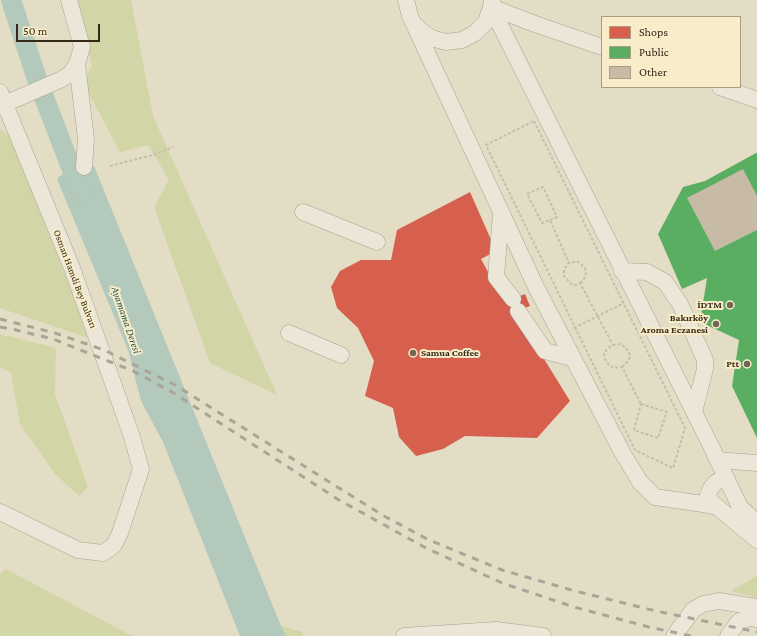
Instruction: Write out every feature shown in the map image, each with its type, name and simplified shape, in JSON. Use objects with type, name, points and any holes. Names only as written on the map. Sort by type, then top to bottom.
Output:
[{"type":"street","points":[[5,100],[60,80],[70,74],[77,64],[82,46],[69,0]]},
{"type":"street","points":[[406,0],[410,16],[560,335],[622,452],[640,482],[655,497],[717,507]]},
{"type":"street","points":[[410,16],[419,29],[431,38],[446,42],[462,40],[475,33],[486,22],[492,4]]},
{"type":"street","points":[[492,4],[535,24],[601,47]]},
{"type":"street","points":[[492,4],[622,271],[630,301],[694,412],[740,507],[757,523]]},
{"type":"street","points":[[77,64],[86,139],[84,167]]},
{"type":"street","points":[[723,88],[757,100]]},
{"type":"street","name":"Osman Hamdi Bey Bulvarı","points":[[0,512],[78,550],[103,553],[114,545],[120,533],[141,469],[131,434],[72,268],[5,100]]},
{"type":"street","points":[[303,212],[377,242]]},
{"type":"street","points":[[502,214],[496,277],[545,350],[572,358]]},
{"type":"street","points":[[622,271],[648,272],[665,282],[680,304],[705,360],[705,369],[694,412]]},
{"type":"street","points":[[289,333],[341,355]]},
{"type":"street","points":[[717,460],[757,463]]},
{"type":"street","points":[[730,487],[724,480],[720,480],[711,488],[708,495],[710,501],[757,540]]},
{"type":"street","points":[[674,636],[693,610],[703,604],[719,601],[757,607]]},
{"type":"street","points":[[728,636],[739,621],[751,618],[757,619]]},
{"type":"street","points":[[404,636],[496,630],[543,636]]},
{"type":"path","points":[[534,121],[630,301],[685,428],[673,468],[634,450],[486,145],[534,121]]},
{"type":"path","points":[[110,166],[153,155],[173,147]]},
{"type":"path","points":[[543,187],[557,217],[550,220],[542,224],[527,194],[543,187]]},
{"type":"path","points":[[550,220],[569,263]]},
{"type":"path","points":[[577,261],[585,268],[586,275],[584,281],[580,283],[576,285],[571,284],[564,276],[564,269],[569,263],[577,261]]},
{"type":"path","points":[[580,283],[613,344]]},
{"type":"path","points":[[560,335],[630,301]]},
{"type":"path","points":[[613,344],[621,344],[626,348],[630,355],[626,365],[622,367],[614,368],[609,365],[605,359],[604,353],[613,344]]},
{"type":"path","points":[[622,367],[641,404],[634,430],[658,438],[667,412],[641,404]]},
{"type":"green space","points":[[77,0],[131,0],[153,116],[277,395],[210,363],[154,207],[169,180],[148,145],[120,152],[83,82],[92,66]]},
{"type":"green space","points":[[0,129],[9,136],[91,339],[0,308]]},
{"type":"green space","points":[[0,334],[56,348],[55,394],[88,487],[79,496],[55,474],[20,424],[11,373],[0,367]]},
{"type":"green space","points":[[6,569],[132,636],[0,636],[0,574]]},
{"type":"green space","points":[[757,576],[757,598],[731,591]]},
{"type":"green space","points":[[281,626],[302,632],[304,636],[286,636]]},
{"type":"water","points":[[94,166],[286,636],[240,636],[163,442],[141,401],[128,350],[57,179],[65,172]]},
{"type":"building: Shops","points":[[470,192],[496,251],[481,259],[499,292],[513,299],[525,294],[530,306],[515,312],[570,401],[537,438],[465,436],[443,449],[416,456],[399,437],[393,408],[365,396],[374,361],[358,328],[337,308],[331,287],[340,271],[361,260],[391,260],[397,230]]},
{"type":"building: Public","name":"İDTM","points":[[756,153],[757,438],[732,386],[739,340],[700,322],[707,278],[682,289],[658,234],[683,187],[705,181]]},
{"type":"building: Other","points":[[743,169],[757,196],[757,230],[715,251],[687,198]]},
{"type":"waterway","name":"Ayamama Deresi","points":[[11,0],[37,79],[82,196]]},
{"type":"railway","points":[[0,319],[55,333],[104,350],[175,385],[384,516],[429,540],[502,570],[575,591],[656,611],[757,632]]},
{"type":"railway","points":[[0,327],[53,339],[133,371],[172,392],[339,500],[426,548],[502,583],[574,607],[649,627],[691,636]]},
{"type":"place","name":"İDTM","points":[[730,305]]},
{"type":"place","name":"Bakırköy Aroma Eczanesi","points":[[716,324]]},
{"type":"place","name":"Samua Coffee","points":[[413,353]]},
{"type":"place","name":"Ptt","points":[[747,364]]}]
